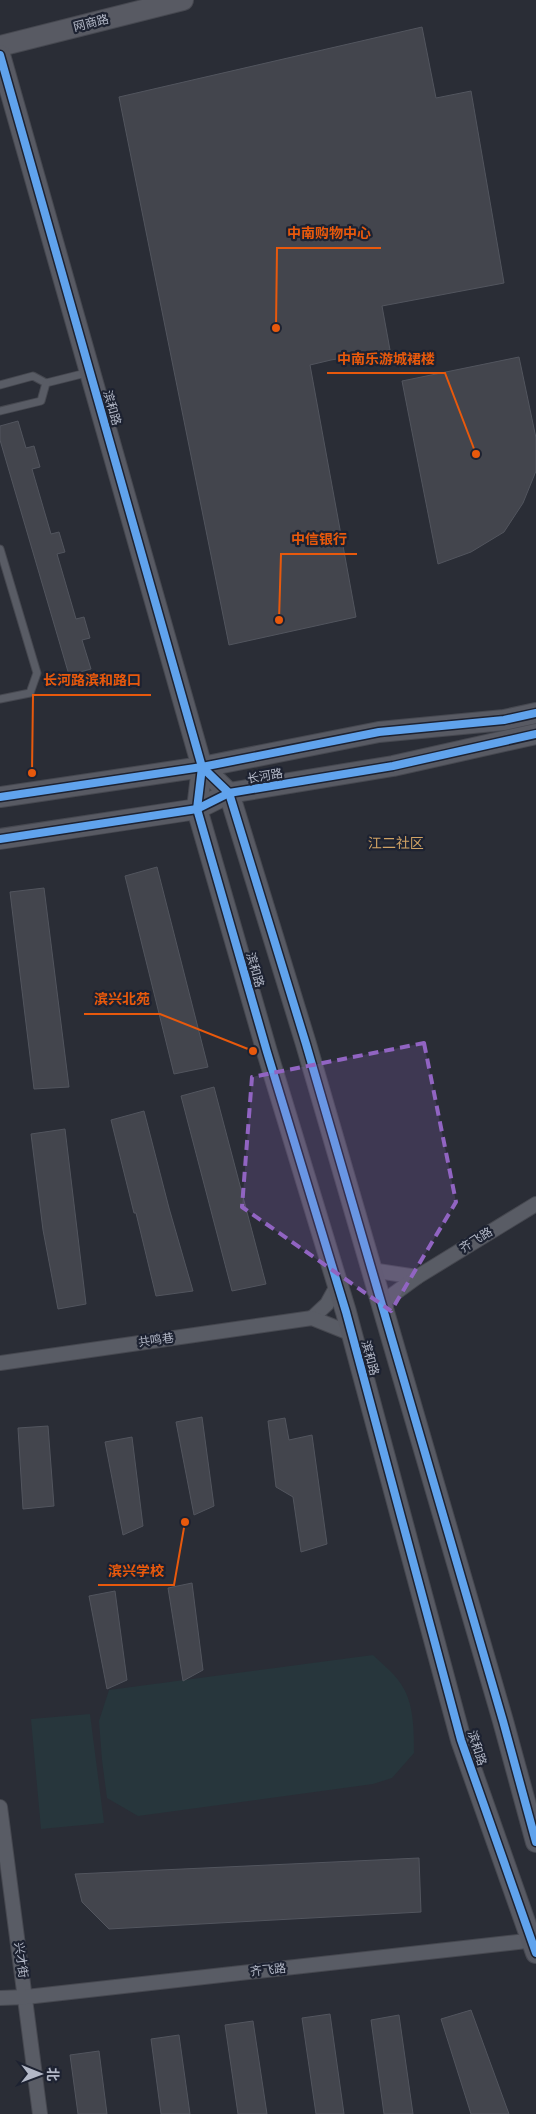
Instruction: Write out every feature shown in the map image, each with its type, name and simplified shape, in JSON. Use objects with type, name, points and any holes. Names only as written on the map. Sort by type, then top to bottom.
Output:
[{"type":"main road","name":"网商路","points":[[0,46],[183,0]]},
{"type":"main road","name":"滨和路","points":[[0,55],[202,767],[197,809],[264,1043],[338,1284],[461,1740],[535,1944]]},
{"type":"main road","name":"长河路","points":[[0,797],[202,767],[379,732],[504,720],[536,713]]},
{"type":"main road","name":"长河路","points":[[0,839],[197,809],[229,793],[393,766],[536,734]]},
{"type":"main road","name":"滨和路","points":[[202,767],[229,793],[303,1035],[503,1722],[536,1842]]},
{"type":"street","name":"齐飞路","points":[[380,1304],[417,1277],[536,1204]]},
{"type":"street","points":[[371,1270],[417,1277]]},
{"type":"street","points":[[338,1284],[327,1304],[312,1318],[352,1334]]},
{"type":"street","name":"共鸣巷","points":[[0,1363],[312,1318]]},
{"type":"street","name":"兴才街","points":[[0,1807],[40,2114]]},
{"type":"street","name":"齐飞路","points":[[0,1998],[26,1997],[535,1944]]},
{"type":"lane","points":[[0,385],[33,376],[46,383],[90,372]]},
{"type":"lane","points":[[0,412],[41,401],[46,383]]},
{"type":"lane","points":[[0,549],[37,673],[30,693],[0,699]]},
{"type":"highlighted area","points":[[424,1043],[456,1202],[391,1311],[242,1207],[252,1077]]},
{"type":"shaded area","points":[[373,1655],[401,1684],[412,1712],[414,1753],[392,1778],[373,1784],[138,1816],[107,1798],[99,1721],[109,1690]]},
{"type":"shaded area","points":[[90,1714],[104,1823],[41,1829],[31,1719]]},
{"type":"building","points":[[422,27],[436,98],[471,91],[504,283],[382,306],[390,350],[310,365],[356,617],[229,645],[119,97]]},
{"type":"building","points":[[519,357],[536,438],[536,471],[523,503],[504,532],[471,552],[438,564],[402,381]]},
{"type":"building","points":[[18,421],[26,448],[34,446],[40,467],[32,469],[51,534],[59,532],[65,552],[57,554],[76,619],[84,617],[90,638],[82,640],[91,669],[69,675],[0,440],[0,426]]},
{"type":"building","points":[[157,867],[208,1067],[174,1074],[125,876]]},
{"type":"building","points":[[44,888],[69,1087],[34,1089],[10,892]]},
{"type":"building","points":[[214,1087],[266,1284],[232,1291],[181,1096]]},
{"type":"building","points":[[144,1111],[193,1291],[156,1296],[111,1120]]},
{"type":"building","points":[[65,1129],[86,1304],[58,1309],[43,1230],[31,1134]]},
{"type":"building","points":[[202,1417],[214,1506],[194,1515],[176,1422]]},
{"type":"building","points":[[285,1418],[289,1440],[312,1435],[327,1544],[301,1552],[293,1497],[276,1487],[268,1421]]},
{"type":"building","points":[[48,1426],[54,1506],[23,1509],[18,1428]]},
{"type":"building","points":[[132,1437],[143,1526],[123,1535],[105,1442]]},
{"type":"building","points":[[192,1583],[203,1670],[183,1681],[168,1588]]},
{"type":"building","points":[[115,1591],[127,1680],[107,1689],[89,1596]]},
{"type":"building","points":[[419,1858],[421,1912],[109,1929],[82,1902],[75,1874]]},
{"type":"building","points":[[471,2010],[509,2114],[471,2114],[441,2019]]},
{"type":"building","points":[[330,2014],[344,2114],[316,2114],[302,2018]]},
{"type":"building","points":[[399,2015],[413,2114],[384,2114],[371,2020]]},
{"type":"building","points":[[253,2021],[267,2114],[238,2114],[225,2025]]},
{"type":"building","points":[[179,2035],[190,2114],[161,2114],[151,2039]]},
{"type":"building","points":[[99,2051],[107,2114],[78,2114],[70,2055]]},
{"type":"cycle path","points":[[0,55],[202,767],[197,809],[267,1052],[346,1312],[461,1740],[536,1953]]},
{"type":"cycle path","points":[[0,797],[202,767],[379,732],[504,720],[536,713]]},
{"type":"cycle path","points":[[0,839],[197,809],[229,793],[393,766],[536,734]]},
{"type":"cycle path","points":[[202,767],[229,793],[306,1044],[503,1721],[536,1842]]},
{"type":"place","name":"中南购物中心","points":[[276,328]]},
{"type":"place","name":"中南乐游城裙楼","points":[[476,454]]},
{"type":"place","name":"中信银行","points":[[279,620]]},
{"type":"place","name":"长河路滨和路口","points":[[32,773]]},
{"type":"place","name":"滨兴北苑","points":[[253,1051]]},
{"type":"place","name":"滨兴学校","points":[[185,1522]]},
{"type":"district","name":"江二社区","points":[[396,843]]}]
